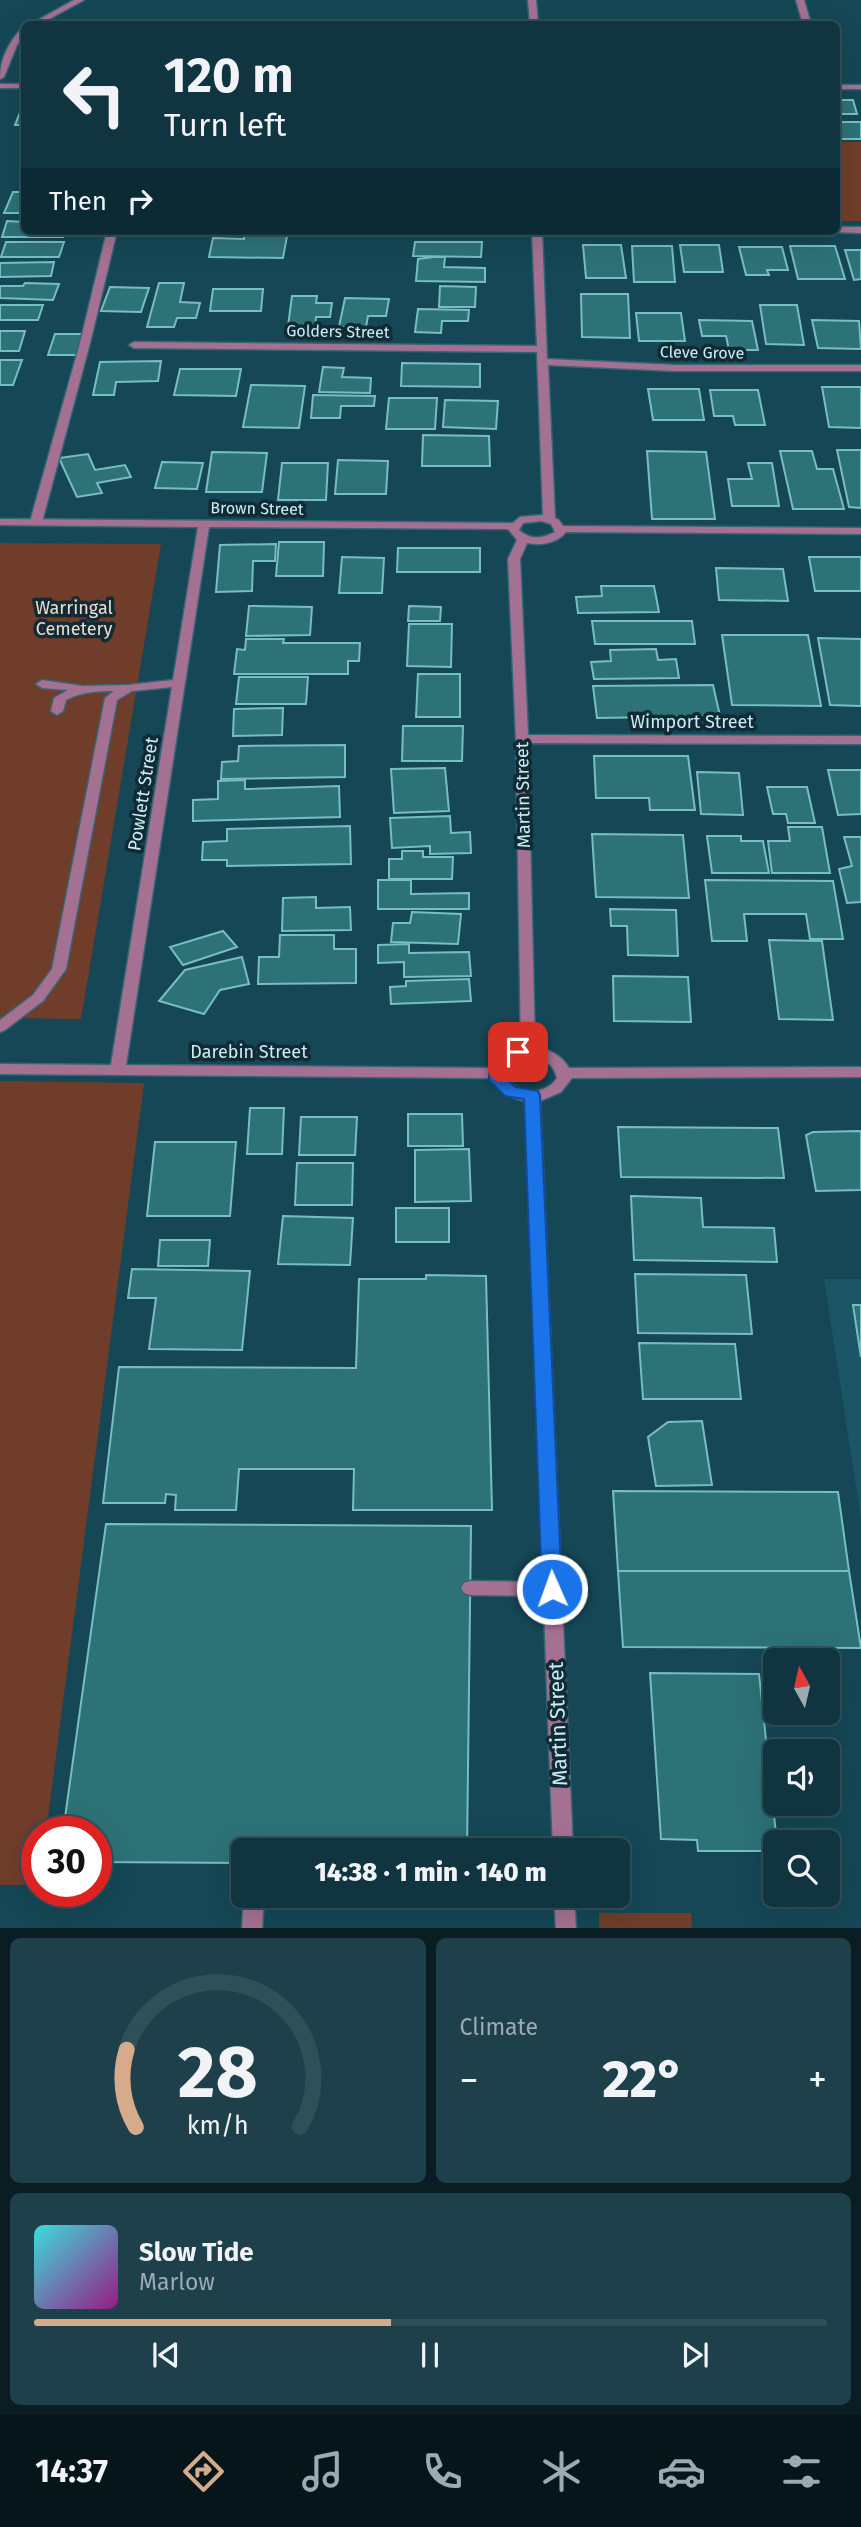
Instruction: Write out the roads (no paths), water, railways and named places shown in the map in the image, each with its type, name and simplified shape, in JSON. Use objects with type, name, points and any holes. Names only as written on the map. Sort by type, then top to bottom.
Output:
[{"type":"street","points":[[41,21],[80,0]]},
{"type":"street","points":[[532,0],[534,21]]},
{"type":"street","points":[[800,0],[806,21]]},
{"type":"street","points":[[0,77],[13,44],[21,35]]},
{"type":"street","points":[[0,86],[21,86]]},
{"type":"street","points":[[840,87],[861,87]]},
{"type":"street","points":[[840,230],[861,230]]},
{"type":"street","points":[[36,522],[85,343],[111,235]]},
{"type":"street","points":[[537,235],[549,519],[561,529],[861,531]]},
{"type":"street","name":"Golders Street","points":[[134,345],[542,349]]},
{"type":"street","name":"Cleve Grove","points":[[543,362],[675,368],[861,369]]},
{"type":"street","name":"Brown Street","points":[[0,522],[513,526],[526,519],[549,519]]},
{"type":"street","name":"Powlett Street","points":[[118,1070],[204,524]]},
{"type":"street","points":[[513,526],[514,533],[523,539],[545,541],[557,536],[561,529]]},
{"type":"street","name":"Martin Street","points":[[523,539],[514,559],[522,739],[528,1052]]},
{"type":"street","points":[[42,684],[129,688],[179,683]]},
{"type":"street","points":[[57,711],[60,698],[86,688]]},
{"type":"street","points":[[0,1027],[38,998],[57,976],[111,698],[129,688]]},
{"type":"street","name":"Wimport Street","points":[[522,739],[861,740]]},
{"type":"street","points":[[518,1052],[539,1052],[558,1060],[564,1080],[552,1092],[532,1095],[511,1092],[497,1080],[497,1073],[502,1060],[518,1052]]},
{"type":"street","name":"Darebin Street","points":[[0,1069],[497,1073]]},
{"type":"street","points":[[564,1073],[861,1072]]},
{"type":"street","name":"Martin Street","points":[[532,1095],[562,1838]]},
{"type":"street","points":[[470,1588],[552,1589]]},
{"type":"street","points":[[252,1928],[253,1908]]},
{"type":"street","points":[[565,1908],[566,1928]]},
{"type":"park label","name":"Warringal Cemetery","points":[[74,618]]}]
